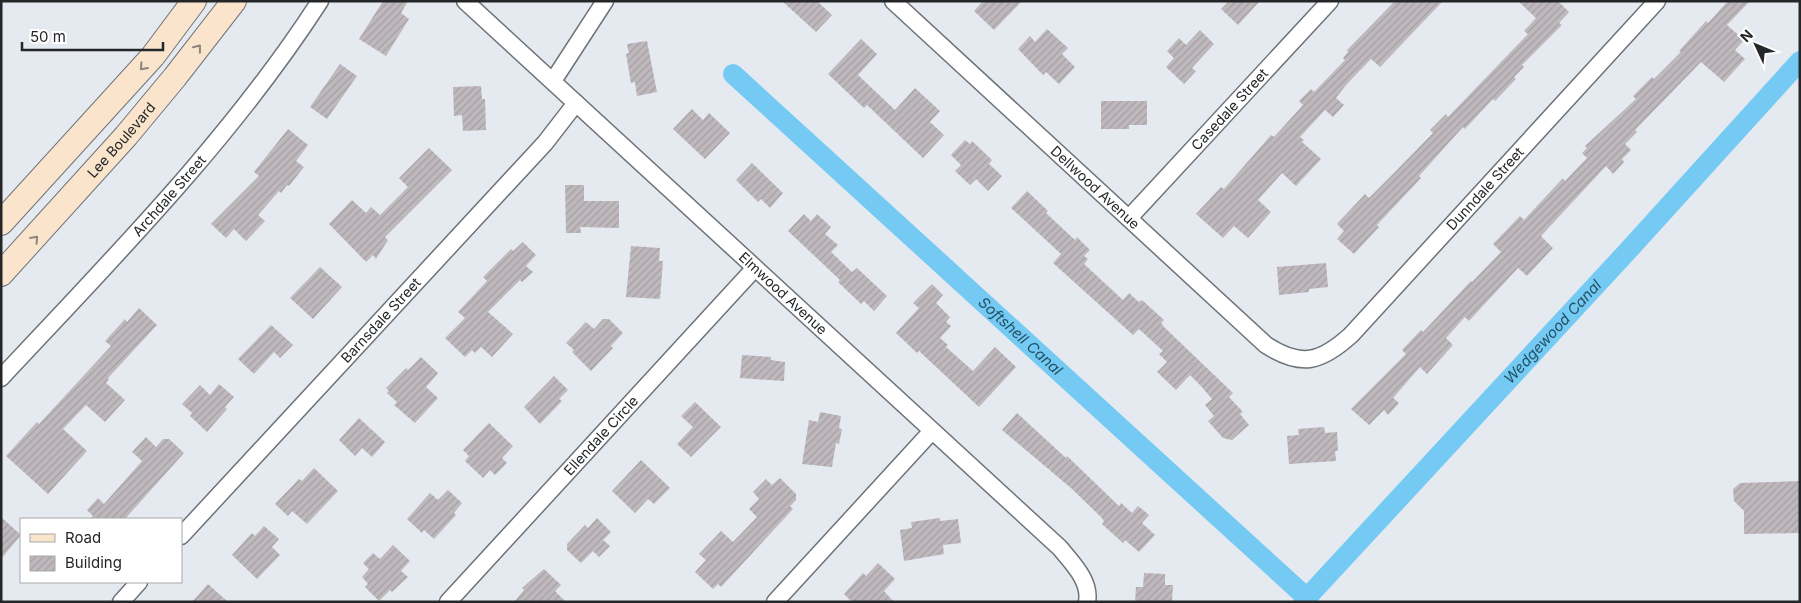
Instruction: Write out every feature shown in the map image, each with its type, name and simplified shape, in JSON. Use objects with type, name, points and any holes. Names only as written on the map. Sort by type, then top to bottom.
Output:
[{"type":"main road","points":[[1,224],[153,56],[194,1]]},
{"type":"main road","name":"Lee Boulevard","points":[[1,274],[126,136],[175,78],[234,1]]},
{"type":"street","name":"Archdale Street","points":[[1,378],[218,138],[269,73],[320,1]]},
{"type":"street","name":"Elmwood Avenue","points":[[465,1],[754,269],[1060,548],[1078,570],[1088,598]]},
{"type":"street","points":[[553,81],[605,1]]},
{"type":"street","name":"Dellwood Avenue","points":[[893,1],[1266,345],[1284,357],[1304,361]]},
{"type":"street","name":"Casedale Street","points":[[1129,218],[1330,1]]},
{"type":"street","name":"Dunndale Street","points":[[1304,361],[1334,350],[1351,334],[1657,1]]},
{"type":"street","name":"Barnsdale Street","points":[[182,535],[545,143],[576,103]]},
{"type":"street","name":"Ellendale Circle","points":[[448,602],[754,269]]},
{"type":"street","points":[[775,602],[932,432]]},
{"type":"street","points":[[120,602],[138,583]]},
{"type":"building","points":[[383,1],[408,1],[401,13],[409,19],[386,56],[359,39]]},
{"type":"building","points":[[782,1],[817,1],[832,15],[816,32]]},
{"type":"building","points":[[983,1],[1022,1],[994,30],[974,11]]},
{"type":"building","points":[[1229,1],[1260,1],[1238,25],[1221,9]]},
{"type":"building","points":[[1395,1],[1443,1],[1380,67],[1371,59],[1346,85],[1336,98],[1344,105],[1333,117],[1325,110],[1300,137],[1304,140],[1302,142],[1321,159],[1296,186],[1282,173],[1258,200],[1271,212],[1248,238],[1234,226],[1223,238],[1196,214],[1221,187],[1224,189],[1271,135],[1274,137],[1303,105],[1299,101],[1311,89],[1314,92],[1345,60],[1343,58],[1348,52],[1347,50]]},
{"type":"building","points":[[1518,1],[1558,1],[1569,12],[1559,23],[1562,25],[1522,65],[1524,67],[1514,77],[1516,79],[1495,101],[1493,99],[1465,129],[1463,127],[1354,254],[1337,239],[1344,231],[1337,224],[1365,194],[1369,198],[1433,133],[1430,130],[1446,114],[1448,117],[1528,34],[1524,31],[1536,18]]},
{"type":"building","points":[[1728,1],[1750,1],[1727,25],[1744,40],[1735,50],[1745,59],[1724,82],[1701,62],[1635,130],[1637,132],[1625,144],[1631,150],[1622,159],[1624,162],[1613,174],[1606,166],[1541,236],[1553,248],[1527,276],[1518,268],[1469,321],[1465,317],[1446,338],[1453,345],[1427,374],[1420,367],[1393,398],[1399,403],[1388,415],[1384,410],[1369,425],[1351,409],[1406,354],[1402,350],[1421,330],[1423,332],[1501,252],[1493,244],[1520,216],[1524,220],[1563,178],[1565,181],[1587,158],[1582,153],[1587,148],[1585,146],[1636,99],[1633,96],[1652,77],[1654,79],[1681,52],[1679,51],[1706,21],[1708,23]]},
{"type":"building","points":[[1047,29],[1068,48],[1062,54],[1075,67],[1059,84],[1046,72],[1043,75],[1018,49],[1030,36],[1035,42]]},
{"type":"building","points":[[1200,30],[1214,44],[1192,68],[1196,71],[1184,84],[1166,67],[1174,58],[1167,51],[1179,38],[1186,45]]},
{"type":"building","points":[[861,39],[877,54],[858,75],[895,110],[915,88],[940,111],[930,122],[944,135],[923,158],[867,105],[864,108],[828,74]]},
{"type":"building","points":[[647,41],[657,92],[637,96],[635,82],[631,83],[626,54],[629,53],[627,44]]},
{"type":"building","points":[[340,64],[357,76],[327,119],[310,107]]},
{"type":"building","points":[[481,86],[482,99],[485,99],[486,130],[463,131],[462,115],[454,116],[453,87]]},
{"type":"building","points":[[1101,101],[1147,101],[1147,125],[1129,125],[1129,129],[1101,129]]},
{"type":"building","points":[[692,109],[703,120],[709,113],[730,133],[705,159],[673,129]]},
{"type":"building","points":[[288,129],[308,145],[296,161],[304,167],[289,186],[287,185],[281,193],[279,191],[258,215],[265,221],[246,241],[234,229],[226,238],[211,224],[259,176],[254,172]]},
{"type":"building","points":[[965,140],[970,144],[972,141],[992,160],[989,164],[1002,176],[988,191],[976,179],[970,185],[955,171],[961,165],[951,155]]},
{"type":"building","points":[[429,148],[452,170],[385,237],[388,240],[376,259],[373,255],[366,262],[329,224],[352,200],[366,213],[371,207],[380,215],[408,187],[399,178]]},
{"type":"building","points":[[752,163],[783,193],[770,208],[761,199],[758,202],[736,180]]},
{"type":"building","points":[[565,185],[584,185],[584,201],[619,201],[619,228],[580,227],[581,233],[566,233]]},
{"type":"building","points":[[1027,191],[1048,211],[1046,213],[1075,240],[1077,237],[1090,250],[1084,256],[1088,259],[1084,264],[1123,300],[1129,293],[1139,302],[1142,300],[1164,320],[1161,323],[1164,327],[1233,393],[1229,397],[1243,412],[1240,414],[1249,425],[1232,440],[1223,438],[1208,421],[1214,416],[1205,405],[1212,399],[1201,386],[1190,375],[1176,390],[1157,372],[1167,362],[1159,354],[1163,351],[1139,329],[1133,335],[1053,263],[1061,254],[1011,208]]},
{"type":"building","points":[[804,214],[811,221],[817,214],[831,227],[825,234],[838,245],[831,252],[852,272],[857,268],[887,296],[874,311],[864,301],[861,304],[838,282],[840,280],[788,231]]},
{"type":"building","points":[[523,242],[536,255],[526,266],[533,272],[522,282],[520,280],[488,312],[513,334],[492,357],[481,347],[475,353],[472,350],[465,357],[445,338],[465,318],[458,312],[487,281],[483,277],[511,249],[513,251]]},
{"type":"building","points":[[631,246],[660,248],[659,261],[663,261],[660,299],[626,297]]},
{"type":"building","points":[[1326,263],[1328,287],[1309,289],[1309,292],[1279,295],[1277,267]]},
{"type":"building","points":[[320,267],[342,287],[313,319],[290,298]]},
{"type":"building","points":[[932,284],[943,295],[936,303],[950,317],[946,322],[951,326],[940,338],[948,345],[946,347],[973,371],[995,347],[1016,367],[979,407],[919,351],[917,353],[896,333],[919,308],[913,303]]},
{"type":"building","points":[[139,308],[157,325],[108,378],[106,383],[125,400],[105,422],[86,405],[63,429],[87,451],[48,494],[6,456],[37,422],[39,424],[111,346],[105,341],[125,319],[127,322]]},
{"type":"building","points":[[603,319],[609,319],[623,333],[611,346],[613,348],[591,371],[572,352],[574,350],[566,343],[586,322],[594,329]]},
{"type":"building","points":[[271,325],[293,345],[280,358],[274,352],[254,374],[238,359]]},
{"type":"building","points":[[742,355],[771,357],[771,360],[785,362],[784,381],[740,378]]},
{"type":"building","points":[[421,357],[438,373],[426,387],[438,398],[415,423],[394,405],[397,402],[387,393],[389,391],[386,388],[406,368],[408,370]]},
{"type":"building","points":[[554,376],[568,390],[559,399],[562,401],[540,424],[524,407]]},
{"type":"building","points":[[219,384],[234,397],[225,407],[227,409],[207,432],[190,416],[192,413],[182,404],[200,385],[210,395]]},
{"type":"building","points":[[695,402],[721,427],[691,457],[677,444],[693,427],[681,416]]},
{"type":"building","points":[[820,412],[841,416],[839,428],[842,429],[839,444],[836,443],[832,467],[802,464],[809,420],[818,422]]},
{"type":"building","points":[[1017,413],[1066,458],[1067,456],[1119,506],[1121,503],[1132,513],[1138,506],[1149,515],[1142,523],[1155,535],[1139,552],[1125,540],[1123,543],[1102,524],[1104,521],[1101,517],[1071,488],[1002,430]]},
{"type":"building","points":[[359,418],[385,442],[372,457],[362,448],[355,456],[339,440]]},
{"type":"building","points":[[489,423],[513,446],[502,458],[507,463],[495,475],[490,470],[483,478],[465,461],[469,456],[463,450]]},
{"type":"building","points":[[1324,427],[1325,433],[1337,432],[1338,451],[1335,451],[1336,461],[1289,464],[1287,436],[1299,435],[1298,429]]},
{"type":"building","points":[[146,437],[156,447],[163,439],[169,439],[184,453],[126,518],[91,518],[93,516],[87,510],[98,498],[104,504],[142,461],[132,452]]},
{"type":"building","points":[[641,460],[670,488],[654,504],[648,499],[635,513],[612,491]]},
{"type":"building","points":[[314,468],[338,491],[307,524],[292,511],[288,516],[275,504],[299,479],[302,481]]},
{"type":"building","points":[[780,478],[796,494],[796,500],[790,506],[793,509],[721,587],[718,584],[713,589],[695,572],[706,560],[699,554],[721,531],[733,542],[757,517],[749,509],[759,499],[753,492],[766,479],[772,485]]},
{"type":"building","points":[[1800,481],[1800,533],[1744,534],[1744,511],[1734,501],[1733,489],[1740,483]]},
{"type":"building","points":[[448,490],[462,503],[454,513],[456,515],[434,539],[424,530],[422,533],[407,519],[430,493],[438,500]]},
{"type":"building","points":[[1,517],[20,536],[1,559]]},
{"type":"building","points":[[597,518],[611,532],[603,540],[610,546],[599,557],[593,551],[581,563],[567,550],[567,544],[585,525],[588,528]]},
{"type":"building","points":[[940,518],[940,521],[958,519],[961,543],[943,545],[944,554],[904,561],[900,530],[912,528],[911,522]]},
{"type":"building","points":[[264,526],[279,539],[272,547],[280,555],[257,579],[232,555],[252,533],[255,536]]},
{"type":"building","points":[[393,545],[410,561],[401,571],[408,577],[379,601],[365,587],[368,584],[362,577],[369,569],[363,563],[373,553],[380,559]]},
{"type":"building","points":[[878,563],[895,579],[884,591],[894,602],[852,602],[844,594],[863,573],[866,576]]},
{"type":"building","points":[[544,569],[561,585],[555,591],[566,602],[514,602],[524,590],[522,588]]},
{"type":"building","points":[[1144,573],[1165,574],[1165,585],[1173,585],[1172,602],[1135,602],[1136,587],[1143,587]]},
{"type":"building","points":[[208,584],[228,602],[192,602]]},
{"type":"waterway","name":"Wedgewood Canal","points":[[1303,602],[1624,255],[1800,61]]},
{"type":"waterway","name":"Softshell Canal","points":[[733,74],[1307,598]]}]
